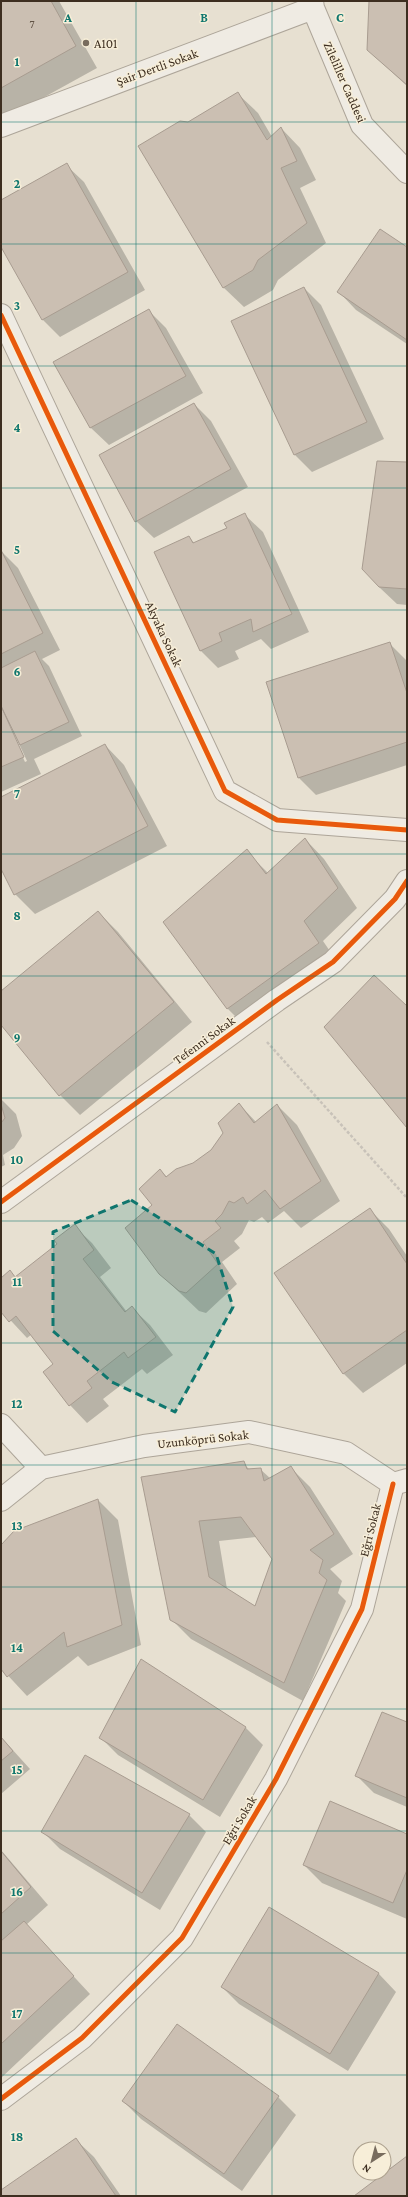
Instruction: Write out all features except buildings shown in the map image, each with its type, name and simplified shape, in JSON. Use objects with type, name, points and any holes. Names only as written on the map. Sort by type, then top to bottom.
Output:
[{"type":"street","name":"Şair Dertli Sokak","points":[[1,126],[312,4]]},
{"type":"street","name":"Zileliller Caddesi","points":[[312,4],[362,124],[407,172]]},
{"type":"street","name":"Akyaka Sokak","points":[[1,315],[226,791],[278,820],[407,830]]},
{"type":"street","name":"Tefenni Sokak","points":[[1,1202],[248,1021],[333,962],[395,899],[407,881]]},
{"type":"street","points":[[1,1425],[41,1468]]},
{"type":"street","name":"Uzunköprü Sokak","points":[[1,1500],[41,1468],[144,1446],[249,1432],[346,1453],[400,1482]]},
{"type":"street","name":"Eğri Sokak","points":[[1,2099],[82,2038],[182,1938],[276,1779],[362,1609],[400,1482]]},
{"type":"path","points":[[248,1021],[407,1198]]},
{"type":"highlighted area","points":[[131,1200],[216,1254],[233,1307],[175,1412],[112,1382],[53,1331],[53,1232]]},
{"type":"cycle path","points":[[1,315],[225,791],[277,820],[407,830]]},
{"type":"cycle path","points":[[1,1202],[277,1000],[333,962],[395,899],[407,881]]},
{"type":"cycle path","points":[[1,2099],[82,2038],[182,1938],[276,1779],[362,1609],[393,1484]]},
{"type":"place","name":"A101","points":[[86,43]]}]
